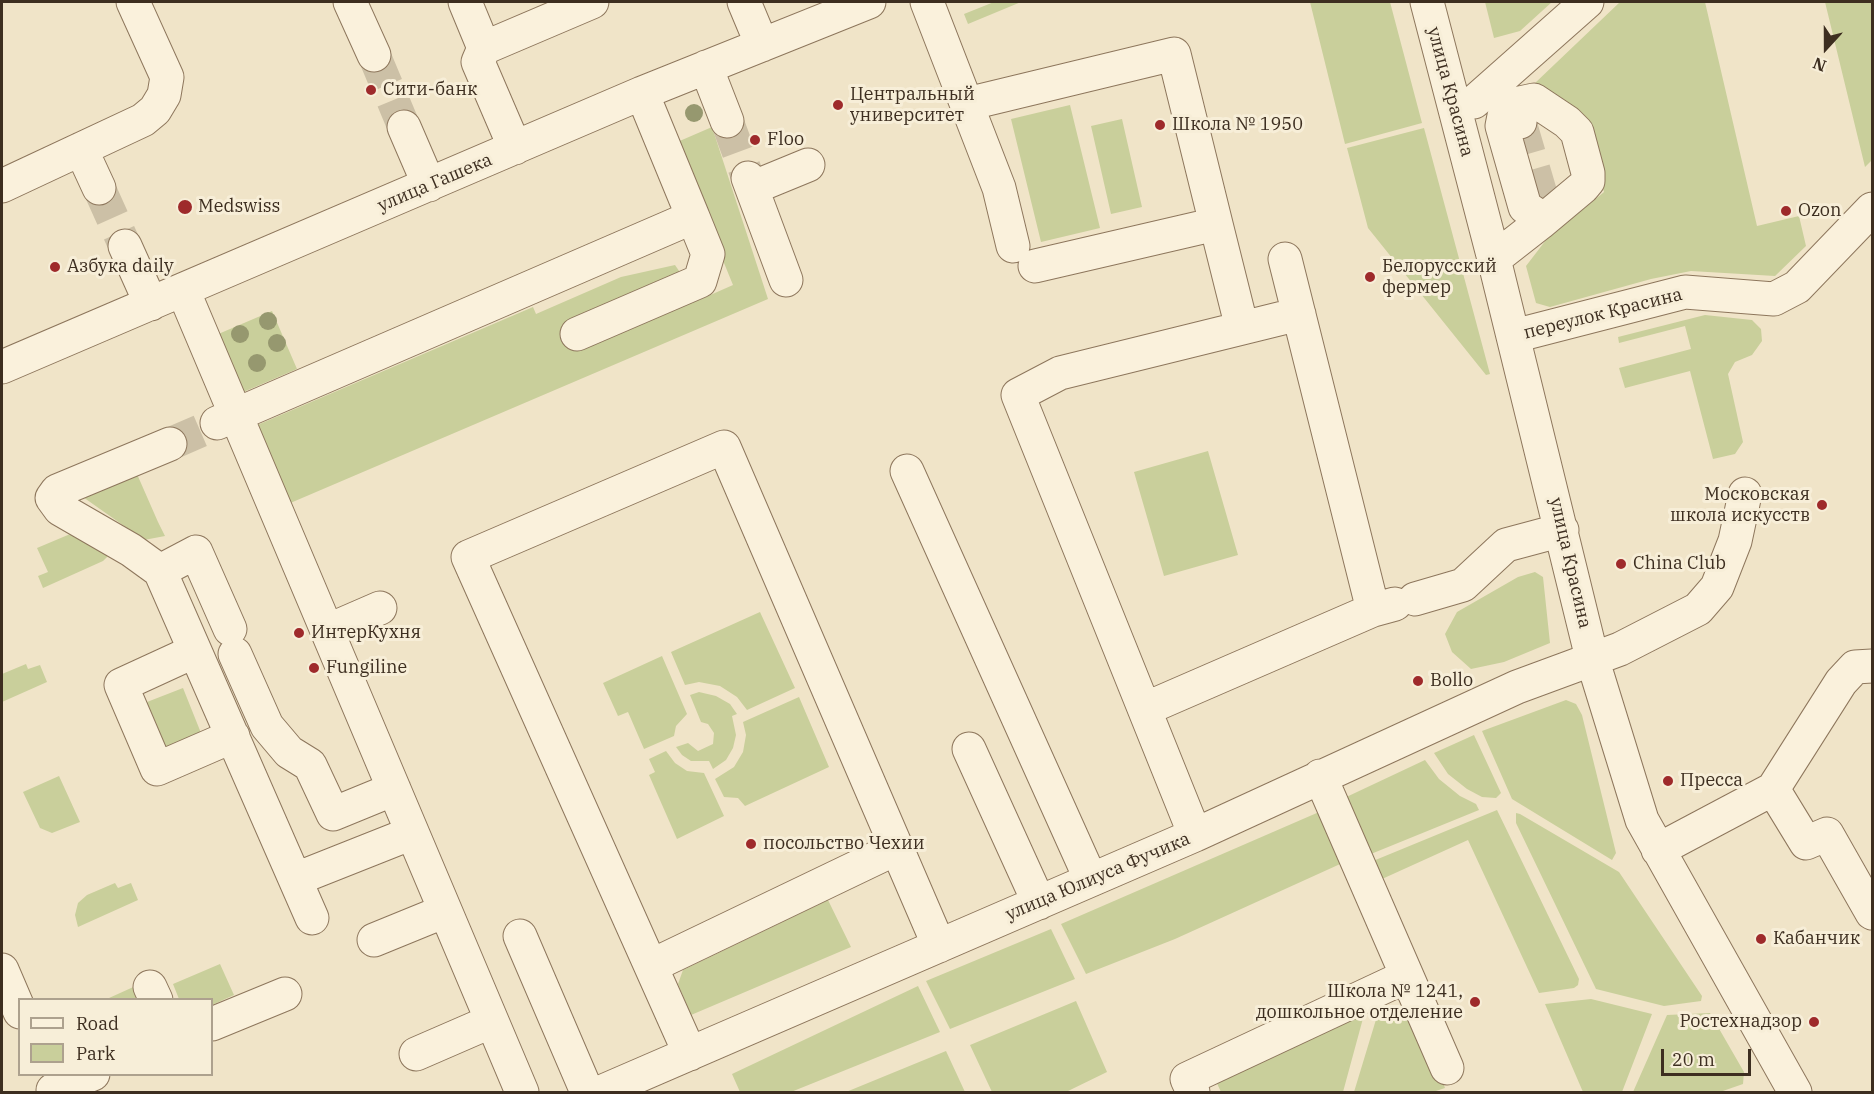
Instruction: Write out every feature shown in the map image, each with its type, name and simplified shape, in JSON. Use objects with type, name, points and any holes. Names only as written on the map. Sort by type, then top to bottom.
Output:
[{"type":"street","points":[[2,186],[143,120],[155,110],[165,95],[166,77],[161,61],[133,2]]},
{"type":"street","points":[[350,2],[374,55]]},
{"type":"street","points":[[465,2],[484,48]]},
{"type":"street","points":[[515,148],[478,62],[484,48],[592,2]]},
{"type":"street","points":[[744,2],[762,45]]},
{"type":"street","points":[[927,2],[1024,256],[1216,224]]},
{"type":"street","name":"улица Красина","points":[[1427,2],[1514,336],[1592,658],[1642,820],[1795,1092]]},
{"type":"street","points":[[1540,213],[1525,207],[1502,126],[1504,116],[1507,107],[1587,2]]},
{"type":"street","name":"улица Гашека","points":[[2,367],[642,93],[762,45],[848,5]]},
{"type":"street","points":[[967,104],[1174,54],[1242,328]]},
{"type":"street","points":[[706,67],[727,121]]},
{"type":"street","points":[[577,334],[700,281],[708,254],[642,93]]},
{"type":"street","points":[[1457,117],[1534,100],[1567,122],[1576,132],[1588,173],[1588,181],[1583,187],[1540,213],[1494,259]]},
{"type":"street","points":[[404,127],[429,185]]},
{"type":"street","points":[[81,149],[99,188]]},
{"type":"street","points":[[786,280],[750,183],[808,165]]},
{"type":"street","name":"переулок Красина","points":[[1514,336],[1684,292],[1774,298],[1797,287],[1870,215]]},
{"type":"street","points":[[226,420],[693,217]]},
{"type":"street","points":[[125,246],[151,304]]},
{"type":"street","points":[[1285,259],[1299,314],[1394,605]]},
{"type":"street","points":[[183,290],[226,420],[327,631],[522,1092]]},
{"type":"street","points":[[1196,835],[1018,395],[1060,373],[1299,314]]},
{"type":"street","points":[[170,444],[57,491],[52,498],[60,509],[131,550],[160,571],[312,918]]},
{"type":"street","points":[[690,1054],[468,557],[724,447],[939,946]]},
{"type":"street","points":[[907,471],[1091,880]]},
{"type":"street","name":"улица Юлиуса Фучика","points":[[602,1092],[1196,835],[1517,687],[1620,649],[1698,609],[1717,587],[1735,542],[1744,494]]},
{"type":"street","points":[[1145,709],[1394,605],[1463,585],[1506,545],[1562,530]]},
{"type":"street","points":[[160,571],[191,541],[267,726],[289,752],[310,765],[333,814],[394,789]]},
{"type":"street","points":[[327,631],[380,608]]},
{"type":"street","points":[[195,651],[121,685],[157,769],[233,736]]},
{"type":"street","points":[[1658,850],[1773,789],[1841,682],[1856,667],[1872,666]]},
{"type":"street","points":[[969,749],[1039,903]]},
{"type":"street","points":[[1320,776],[1447,1068]]},
{"type":"street","points":[[1773,789],[1806,843],[1827,834],[1872,913]]},
{"type":"street","points":[[296,879],[412,833]]},
{"type":"street","points":[[651,966],[897,848]]},
{"type":"street","points":[[374,940],[445,910]]},
{"type":"street","points":[[520,936],[586,1092]]},
{"type":"street","points":[[2,970],[18,1007]]},
{"type":"street","points":[[1193,1092],[1187,1079],[1407,976]]},
{"type":"street","points":[[213,1024],[285,994]]},
{"type":"street","points":[[416,1054],[492,1022]]},
{"type":"street","points":[[51,1086],[86,1076]]},
{"type":"green space","points":[[994,2],[1021,2],[968,24],[964,14]]},
{"type":"green space","points":[[1310,2],[1390,2],[1422,123],[1345,144]]},
{"type":"green space","points":[[1485,2],[1552,2],[1520,31],[1494,38]]},
{"type":"green space","points":[[1620,2],[1705,2],[1757,226],[1799,216],[1806,246],[1775,276],[1691,271],[1651,279],[1550,307],[1536,303],[1526,266],[1546,240],[1604,192],[1583,116],[1534,84]]},
{"type":"green space","points":[[1825,2],[1872,2],[1872,160],[1865,167]]},
{"type":"green space","points":[[1070,105],[1100,228],[1041,242],[1011,119]]},
{"type":"green space","points":[[1122,119],[1142,207],[1111,214],[1091,126]]},
{"type":"green space","points":[[712,127],[768,299],[288,504],[255,426],[533,307],[536,314],[621,277],[675,265],[699,300],[733,285],[675,143]]},
{"type":"green space","points":[[1424,128],[1490,374],[1486,375],[1368,228],[1347,148]]},
{"type":"green space","points":[[272,311],[297,369],[241,393],[216,335]]},
{"type":"green space","points":[[1705,315],[1752,320],[1761,329],[1762,341],[1752,355],[1735,362],[1728,374],[1743,442],[1735,454],[1713,459],[1690,371],[1625,388],[1619,368],[1691,349],[1685,326],[1619,343],[1618,337]]},
{"type":"green space","points":[[1208,451],[1238,555],[1164,576],[1134,472]]},
{"type":"green space","points":[[133,465],[165,536],[144,540],[73,490]]},
{"type":"green space","points":[[75,532],[110,554],[103,561],[43,588],[38,576],[48,572],[37,548]]},
{"type":"green space","points":[[1535,572],[1543,577],[1550,643],[1504,662],[1471,669],[1452,652],[1445,634],[1457,612],[1518,577]]},
{"type":"green space","points":[[760,612],[795,688],[747,710],[737,697],[720,686],[699,682],[685,685],[671,652]]},
{"type":"green space","points":[[662,656],[687,714],[676,726],[674,736],[644,749],[628,712],[618,716],[603,683]]},
{"type":"green space","points":[[26,664],[28,669],[40,665],[47,682],[2,702],[2,674]]},
{"type":"green space","points":[[183,688],[201,733],[166,747],[147,702]]},
{"type":"green space","points":[[699,692],[716,696],[730,704],[737,714],[732,716],[736,735],[733,748],[726,760],[713,769],[709,761],[691,761],[676,747],[688,743],[698,751],[713,744],[714,733],[708,724],[701,722],[690,695]]},
{"type":"green space","points":[[799,697],[829,767],[745,806],[738,798],[724,797],[715,779],[734,767],[743,752],[746,735],[743,722]]},
{"type":"green space","points":[[1566,700],[1576,704],[1582,715],[1616,853],[1612,860],[1512,799],[1482,731]]},
{"type":"green space","points":[[1474,735],[1501,793],[1496,798],[1482,797],[1467,789],[1448,774],[1434,753]]},
{"type":"green space","points":[[666,751],[675,763],[687,771],[704,773],[724,816],[677,839],[649,775],[655,772],[649,759]]},
{"type":"green space","points":[[1425,760],[1439,779],[1460,796],[1476,804],[1479,810],[1366,856],[1340,800]]},
{"type":"green space","points":[[59,776],[80,822],[52,833],[40,828],[23,792]]},
{"type":"green space","points":[[1326,809],[1349,860],[1175,939],[1086,974],[1061,924]]},
{"type":"green space","points":[[1497,810],[1579,979],[1578,985],[1574,988],[1539,993],[1468,840],[1382,879],[1373,861]]},
{"type":"green space","points":[[1516,813],[1619,872],[1702,996],[1701,1001],[1664,1006],[1596,989],[1516,823]]},
{"type":"green space","points":[[115,883],[118,888],[131,883],[138,900],[78,927],[75,915],[78,903],[87,895]]},
{"type":"green space","points":[[828,900],[851,947],[691,1015],[678,984],[683,970]]},
{"type":"green space","points":[[1051,929],[1075,979],[950,1029],[926,981]]},
{"type":"green space","points":[[220,964],[234,995],[213,1005],[213,998],[179,998],[173,984]]},
{"type":"green space","points":[[140,984],[138,998],[109,998]]},
{"type":"green space","points":[[918,986],[940,1032],[791,1092],[740,1092],[732,1074]]},
{"type":"green space","points":[[1591,999],[1652,1014],[1622,1092],[1583,1092],[1545,1004]]},
{"type":"green space","points":[[1076,1001],[1107,1072],[1066,1092],[992,1092],[970,1045]]},
{"type":"green space","points":[[1412,1002],[1445,1088],[1433,1092],[1354,1092],[1378,1013]]},
{"type":"green space","points":[[1365,1011],[1343,1092],[1221,1092],[1215,1079]]},
{"type":"green space","points":[[1710,1013],[1744,1072],[1743,1084],[1720,1092],[1633,1092],[1667,1015]]},
{"type":"green space","points":[[946,1051],[965,1092],[846,1092]]},
{"type":"tunnel","points":[[374,55],[404,127]]},
{"type":"tunnel","points":[[727,121],[748,178]]},
{"type":"tunnel","points":[[1520,122],[1543,201]]},
{"type":"tunnel","points":[[99,188],[125,246]]},
{"type":"tunnel","points":[[170,444],[216,424]]},
{"type":"place","name":"Сити-банк","points":[[371,90]]},
{"type":"place","name":"Центральный университет","points":[[838,105]]},
{"type":"place","name":"Школа № 1950","points":[[1160,125]]},
{"type":"place","name":"Floo","points":[[755,140]]},
{"type":"place","name":"Medswiss","points":[[185,207]]},
{"type":"place","name":"Ozon","points":[[1786,211]]},
{"type":"place","name":"Азбука daily","points":[[55,267]]},
{"type":"place","name":"Белорусский фермер","points":[[1370,277]]},
{"type":"place","name":"Московская школа искусств","points":[[1822,505]]},
{"type":"place","name":"China Club","points":[[1621,564]]},
{"type":"place","name":"ИнтерКухня","points":[[299,633]]},
{"type":"place","name":"Fungiline","points":[[314,668]]},
{"type":"place","name":"Bollo","points":[[1418,681]]},
{"type":"place","name":"Пресса","points":[[1668,781]]},
{"type":"place","name":"посольство Чехии","points":[[751,844]]},
{"type":"place","name":"Кабанчик","points":[[1761,939]]},
{"type":"place","name":"Школа № 1241, дошкольное отделение","points":[[1475,1002]]},
{"type":"place","name":"Ростехнадзор","points":[[1814,1022]]}]
